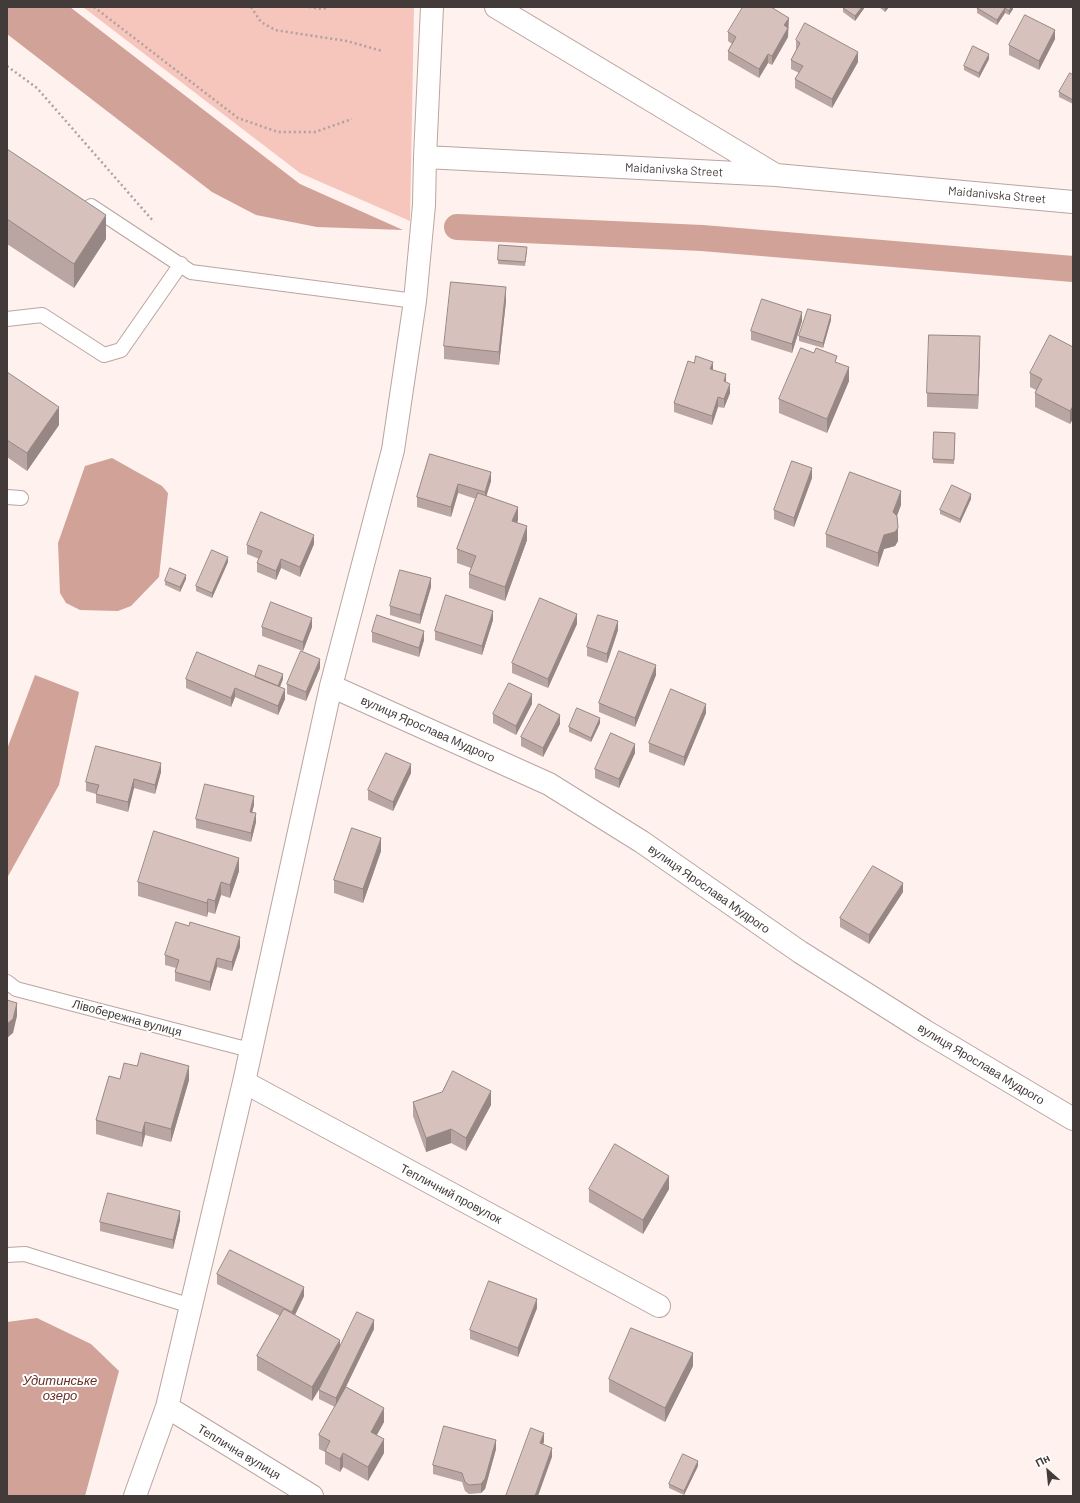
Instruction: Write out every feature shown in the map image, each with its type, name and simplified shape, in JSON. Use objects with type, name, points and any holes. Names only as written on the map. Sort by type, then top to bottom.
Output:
[{"type":"street","points":[[135,1496],[167,1407],[244,1082],[331,686],[393,450],[414,301],[424,205],[432,7]]},
{"type":"street","points":[[496,7],[776,175]]},
{"type":"street","name":"Maidanivska Street","points":[[425,157],[776,175],[1073,202]]},
{"type":"street","name":"вулиця Ярослава Мудрого","points":[[331,686],[549,784],[642,842],[800,952],[912,1023],[1073,1119]]},
{"type":"street","name":"Тепличний провулок","points":[[244,1082],[659,1306]]},
{"type":"street","name":"Теплична вулиця","points":[[167,1407],[312,1496]]},
{"type":"lane","points":[[80,199],[191,272],[414,301]]},
{"type":"lane","points":[[7,319],[42,315],[104,355],[121,350],[181,264]]},
{"type":"lane","name":"Лівобережна вулиця","points":[[7,982],[16,989],[250,1050]]},
{"type":"lane","points":[[7,1255],[25,1254],[191,1306]]},
{"type":"path","points":[[94,7],[238,118],[278,132],[315,132],[352,119]]},
{"type":"path","points":[[251,7],[261,22],[275,30],[347,41],[382,51]]},
{"type":"path","points":[[309,7],[322,9],[329,7]]},
{"type":"path","points":[[7,66],[37,88],[158,228]]},
{"type":"shaded area","points":[[83,7],[414,7],[410,221],[300,173]]},
{"type":"water","points":[[7,7],[70,7],[300,184],[403,230],[317,227],[256,215],[212,192],[7,34]]},
{"type":"water","points":[[112,458],[162,486],[168,493],[159,577],[131,606],[118,611],[80,610],[66,603],[60,593],[58,543],[85,466]]},
{"type":"water","points":[[35,675],[79,692],[59,785],[7,878],[7,749]]},
{"type":"water","name":"Удитинське озеро","points":[[37,1318],[91,1344],[119,1371],[85,1496],[7,1496],[7,1322]]},
{"type":"building","points":[[743,7],[771,7],[789,18],[784,25],[788,28],[772,56],[768,54],[759,69],[728,51],[736,37],[728,32]]},
{"type":"building","points":[[843,7],[862,7],[855,16]]},
{"type":"building","points":[[1011,7],[1009,11],[1005,8],[997,20],[977,8]]},
{"type":"building","points":[[1025,15],[1055,30],[1039,61],[1009,45]]},
{"type":"building","points":[[805,23],[858,52],[832,99],[795,79],[803,66],[791,60],[800,43],[796,40]]},
{"type":"building","points":[[973,46],[989,54],[979,73],[964,66]]},
{"type":"building","points":[[1070,73],[1073,75],[1073,100],[1059,92]]},
{"type":"building","points":[[7,149],[106,215],[74,264],[7,219]]},
{"type":"building","points":[[499,245],[527,247],[525,262],[498,260]]},
{"type":"building","points":[[451,282],[506,287],[499,352],[444,346]]},
{"type":"building","points":[[762,299],[802,312],[792,344],[751,331]]},
{"type":"building","points":[[808,309],[831,315],[823,343],[799,336]]},
{"type":"building","points":[[929,335],[980,336],[978,395],[927,393]]},
{"type":"building","points":[[1050,335],[1073,347],[1073,406],[1070,411],[1035,393],[1042,379],[1030,373]]},
{"type":"building","points":[[801,348],[814,353],[816,348],[837,356],[835,362],[849,367],[827,419],[779,399]]},
{"type":"building","points":[[696,356],[713,362],[710,369],[726,374],[724,381],[730,384],[724,399],[718,397],[712,416],[674,403],[688,361],[694,363]]},
{"type":"building","points":[[7,372],[59,407],[27,453],[7,440]]},
{"type":"building","points":[[934,432],[955,433],[954,460],[933,459]]},
{"type":"building","points":[[430,454],[491,472],[485,492],[458,484],[451,507],[417,497]]},
{"type":"building","points":[[792,461],[812,468],[794,518],[774,510]]},
{"type":"building","points":[[850,472],[901,491],[893,512],[897,516],[898,528],[895,532],[884,535],[878,553],[826,534]]},
{"type":"building","points":[[952,485],[971,494],[960,519],[940,510]]},
{"type":"building","points":[[478,493],[518,507],[512,521],[527,526],[505,587],[469,574],[476,556],[457,549]]},
{"type":"building","points":[[261,512],[314,535],[300,567],[281,559],[276,571],[257,563],[262,551],[247,545]]},
{"type":"building","points":[[212,550],[228,557],[212,593],[196,586]]},
{"type":"building","points":[[170,568],[186,575],[180,587],[165,581]]},
{"type":"building","points":[[400,570],[431,578],[420,615],[390,606]]},
{"type":"building","points":[[446,595],[493,611],[482,646],[435,631]]},
{"type":"building","points":[[540,598],[577,614],[548,679],[512,663]]},
{"type":"building","points":[[271,602],[312,618],[303,642],[262,627]]},
{"type":"building","points":[[377,615],[424,631],[419,648],[372,632]]},
{"type":"building","points":[[598,615],[618,621],[607,654],[587,647]]},
{"type":"building","points":[[301,651],[320,659],[306,692],[287,684]]},
{"type":"building","points":[[619,651],[656,665],[635,718],[599,703]]},
{"type":"building","points":[[197,652],[285,689],[278,706],[235,688],[231,698],[186,679]]},
{"type":"building","points":[[259,665],[283,674],[278,686],[255,677]]},
{"type":"building","points":[[509,683],[532,694],[516,726],[493,714]]},
{"type":"building","points":[[671,689],[706,704],[684,757],[649,743]]},
{"type":"building","points":[[539,704],[560,715],[543,748],[521,737]]},
{"type":"building","points":[[577,708],[600,718],[591,738],[569,727]]},
{"type":"building","points":[[611,733],[635,744],[619,779],[595,769]]},
{"type":"building","points":[[96,746],[161,763],[155,785],[134,779],[128,802],[96,794],[99,785],[86,782]]},
{"type":"building","points":[[386,753],[411,764],[393,802],[368,790]]},
{"type":"building","points":[[205,784],[254,796],[250,812],[256,813],[251,833],[196,819]]},
{"type":"building","points":[[352,828],[381,838],[363,889],[334,880]]},
{"type":"building","points":[[154,831],[239,858],[230,885],[221,882],[215,901],[208,899],[207,903],[138,882]]},
{"type":"building","points":[[873,866],[903,883],[869,935],[840,918]]},
{"type":"building","points":[[176,922],[189,926],[190,922],[240,937],[232,962],[217,958],[210,982],[175,972],[179,960],[165,955]]},
{"type":"building","points":[[7,1000],[17,1003],[13,1019],[7,1024]]},
{"type":"building","points":[[141,1053],[189,1066],[171,1129],[145,1122],[142,1133],[96,1120],[109,1076],[120,1079],[124,1063],[137,1066]]},
{"type":"building","points":[[453,1071],[491,1091],[466,1138],[451,1129],[426,1138],[413,1102],[442,1092]]},
{"type":"building","points":[[615,1144],[669,1176],[643,1220],[589,1189]]},
{"type":"building","points":[[108,1193],[180,1211],[173,1240],[100,1222]]},
{"type":"building","points":[[230,1250],[304,1287],[292,1312],[217,1274]]},
{"type":"building","points":[[489,1281],[537,1299],[518,1348],[470,1330]]},
{"type":"building","points":[[284,1309],[340,1340],[312,1387],[257,1356]]},
{"type":"building","points":[[357,1312],[374,1320],[336,1398],[319,1390]]},
{"type":"building","points":[[631,1328],[693,1353],[665,1408],[609,1379]]},
{"type":"building","points":[[346,1387],[384,1408],[371,1432],[384,1439],[368,1467],[343,1453],[340,1459],[325,1451],[330,1441],[319,1435]]},
{"type":"building","points":[[444,1426],[496,1440],[485,1479],[481,1484],[469,1485],[465,1482],[462,1473],[433,1465]]},
{"type":"building","points":[[531,1428],[544,1433],[540,1443],[552,1448],[535,1496],[506,1496]]},
{"type":"building","points":[[683,1454],[698,1461],[684,1491],[669,1484]]},
{"type":"waterway","points":[[457,227],[702,238],[1073,269]]}]
